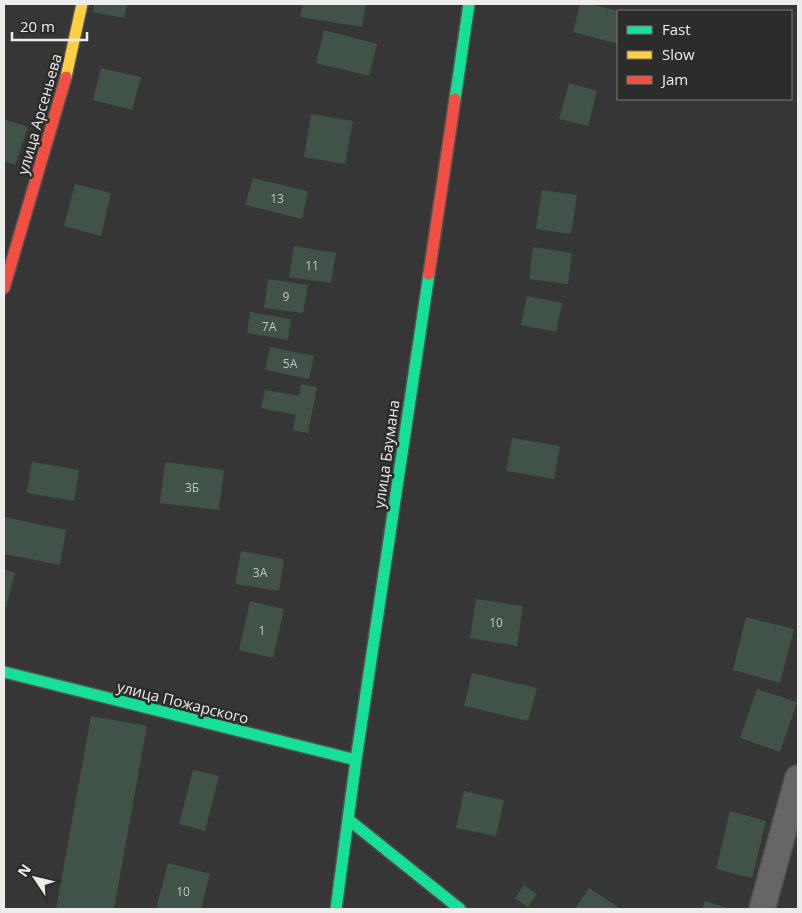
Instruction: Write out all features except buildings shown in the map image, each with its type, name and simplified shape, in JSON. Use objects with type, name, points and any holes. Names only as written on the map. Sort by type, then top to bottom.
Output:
[{"type":"main road","name":"улица Арсеньева","points":[[4,288],[66,78],[82,4]]},
{"type":"main road","name":"улица Баумана","points":[[336,909],[356,760],[469,4]]},
{"type":"main road","name":"улица Пожарского","points":[[4,672],[356,760]]},
{"type":"main road","points":[[349,820],[460,909]]},
{"type":"street","points":[[762,909],[798,778]]},
{"type":"traffic: fast","points":[[455,99],[469,4]]},
{"type":"traffic: fast","points":[[336,909],[356,760],[429,274]]},
{"type":"traffic: fast","points":[[4,672],[356,760]]},
{"type":"traffic: fast","points":[[349,820],[460,909]]},
{"type":"traffic: slow","points":[[66,77],[82,4]]},
{"type":"traffic: jam","points":[[4,288],[66,77]]},
{"type":"traffic: jam","points":[[429,274],[455,99]]}]
